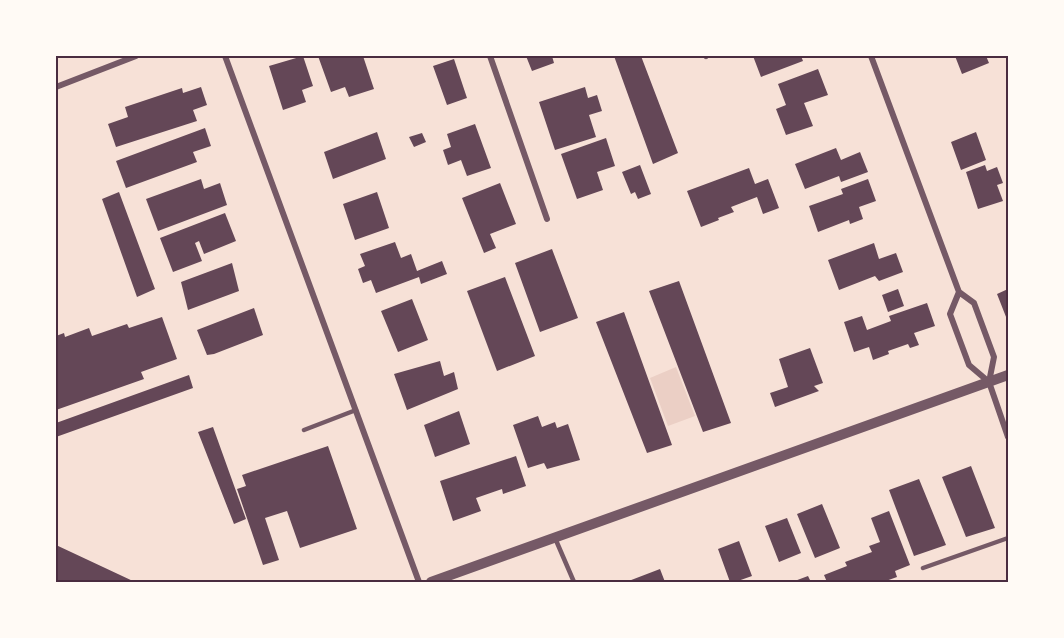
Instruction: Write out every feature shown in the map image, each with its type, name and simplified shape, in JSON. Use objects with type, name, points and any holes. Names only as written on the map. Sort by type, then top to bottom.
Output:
[{"type":"street","points":[[56,87],[136,56]]},
{"type":"street","points":[[225,56],[419,582]]},
{"type":"street","points":[[490,56],[547,219]]},
{"type":"street","points":[[871,56],[959,292],[975,303],[994,357],[989,382],[1008,437]]},
{"type":"street","points":[[959,292],[950,315],[969,365],[989,382]]},
{"type":"street","points":[[431,582],[1008,375]]},
{"type":"lane","points":[[304,430],[356,410]]},
{"type":"lane","points":[[555,538],[574,582]]},
{"type":"lane","points":[[923,568],[1008,538]]},
{"type":"shaded area","points":[[676,367],[695,416],[668,426],[650,378]]},
{"type":"building","points":[[303,56],[313,86],[302,90],[306,102],[283,110],[269,66]]},
{"type":"building","points":[[318,56],[363,56],[374,89],[349,97],[345,87],[331,92]]},
{"type":"building","points":[[526,56],[552,56],[554,63],[532,71]]},
{"type":"building","points":[[614,56],[641,56],[678,153],[653,164]]},
{"type":"building","points":[[753,56],[801,56],[803,61],[761,77]]},
{"type":"building","points":[[955,56],[986,56],[989,63],[962,74]]},
{"type":"building","points":[[454,59],[467,98],[447,105],[433,66]]},
{"type":"building","points":[[818,69],[828,95],[804,103],[813,126],[786,135],[776,109],[786,105],[778,84]]},
{"type":"building","points":[[201,87],[207,105],[193,110],[197,121],[116,147],[108,124],[128,117],[125,107],[182,88],[183,93]]},
{"type":"building","points":[[585,87],[588,98],[597,95],[602,111],[589,115],[596,137],[555,150],[539,102]]},
{"type":"building","points":[[475,124],[491,168],[467,176],[461,160],[448,165],[443,150],[451,147],[447,134]]},
{"type":"building","points":[[205,128],[211,146],[193,152],[197,162],[126,188],[116,161]]},
{"type":"building","points":[[377,132],[386,159],[333,179],[324,152]]},
{"type":"building","points":[[976,132],[986,160],[961,170],[951,142]]},
{"type":"building","points":[[422,133],[426,142],[414,147],[409,137]]},
{"type":"building","points":[[606,138],[615,166],[597,172],[603,190],[577,199],[561,154]]},
{"type":"building","points":[[836,148],[841,160],[860,152],[868,172],[841,182],[839,176],[805,189],[795,164]]},
{"type":"building","points":[[640,165],[651,194],[638,199],[635,192],[631,194],[622,172]]},
{"type":"building","points":[[985,165],[987,171],[997,167],[1003,183],[997,185],[1003,201],[978,209],[966,172]]},
{"type":"building","points":[[749,168],[755,184],[768,179],[779,208],[763,214],[757,197],[731,207],[734,212],[701,227],[687,191]]},
{"type":"building","points":[[201,179],[204,189],[220,183],[227,205],[158,231],[146,199]]},
{"type":"building","points":[[868,179],[876,201],[859,207],[863,219],[850,224],[849,220],[818,232],[809,206],[843,194],[841,189]]},
{"type":"building","points":[[500,183],[516,224],[490,234],[496,248],[484,253],[462,198]]},
{"type":"building","points":[[119,192],[155,289],[137,297],[102,199]]},
{"type":"building","points":[[377,192],[389,228],[355,240],[343,204]]},
{"type":"building","points":[[225,213],[236,241],[204,254],[199,241],[195,243],[202,261],[173,272],[160,238]]},
{"type":"building","points":[[395,242],[401,258],[411,254],[417,271],[442,261],[447,274],[421,284],[419,277],[376,293],[371,280],[363,283],[358,269],[365,266],[360,254]]},
{"type":"building","points":[[874,243],[879,259],[896,253],[903,272],[879,281],[875,276],[839,290],[828,260]]},
{"type":"building","points":[[552,249],[578,318],[540,332],[515,263]]},
{"type":"building","points":[[232,263],[239,291],[188,310],[181,282]]},
{"type":"building","points":[[505,277],[535,356],[497,371],[467,291]]},
{"type":"building","points":[[679,281],[731,423],[703,432],[649,291]]},
{"type":"building","points":[[898,289],[904,306],[888,312],[882,295]]},
{"type":"building","points":[[1008,289],[1008,322],[997,294]]},
{"type":"building","points":[[412,299],[428,340],[398,352],[381,311]]},
{"type":"building","points":[[927,303],[935,326],[914,333],[919,345],[910,348],[908,344],[888,351],[889,354],[873,360],[869,347],[854,352],[844,322],[862,316],[867,330],[891,321],[889,316]]},
{"type":"building","points":[[254,308],[263,335],[207,355],[197,330]]},
{"type":"building","points":[[624,312],[672,445],[647,453],[596,322]]},
{"type":"building","points":[[162,317],[177,359],[141,372],[144,379],[56,410],[56,336],[64,333],[65,337],[89,328],[92,336],[127,324],[129,328]]},
{"type":"building","points":[[810,348],[823,383],[814,386],[819,391],[775,407],[770,393],[788,387],[779,359]]},
{"type":"building","points":[[440,361],[444,376],[454,372],[458,389],[407,410],[394,374]]},
{"type":"building","points":[[189,375],[193,388],[56,437],[56,423]]},
{"type":"building","points":[[459,411],[470,444],[435,457],[424,425]]},
{"type":"building","points":[[538,416],[542,427],[555,422],[557,428],[568,424],[580,460],[547,469],[544,463],[528,468],[513,425]]},
{"type":"building","points":[[213,427],[246,519],[234,524],[198,432]]},
{"type":"building","points":[[328,446],[357,529],[300,548],[287,511],[265,518],[279,560],[263,565],[237,489],[246,486],[242,475]]},
{"type":"building","points":[[516,456],[526,486],[503,494],[502,489],[476,498],[481,511],[453,521],[440,481]]},
{"type":"building","points":[[971,466],[995,528],[966,537],[942,477]]},
{"type":"building","points":[[919,479],[946,545],[914,556],[889,490]]},
{"type":"building","points":[[822,504],[840,548],[815,558],[797,514]]},
{"type":"building","points":[[889,511],[910,565],[895,571],[897,577],[883,582],[827,582],[824,575],[847,566],[845,562],[872,552],[869,546],[880,542],[871,518]]},
{"type":"building","points":[[787,518],[801,553],[779,562],[765,526]]},
{"type":"building","points":[[739,541],[752,576],[730,582],[718,549]]},
{"type":"building","points":[[56,545],[135,582],[56,582]]},
{"type":"building","points":[[660,569],[665,582],[626,582]]},
{"type":"building","points":[[808,576],[811,582],[792,582]]}]
